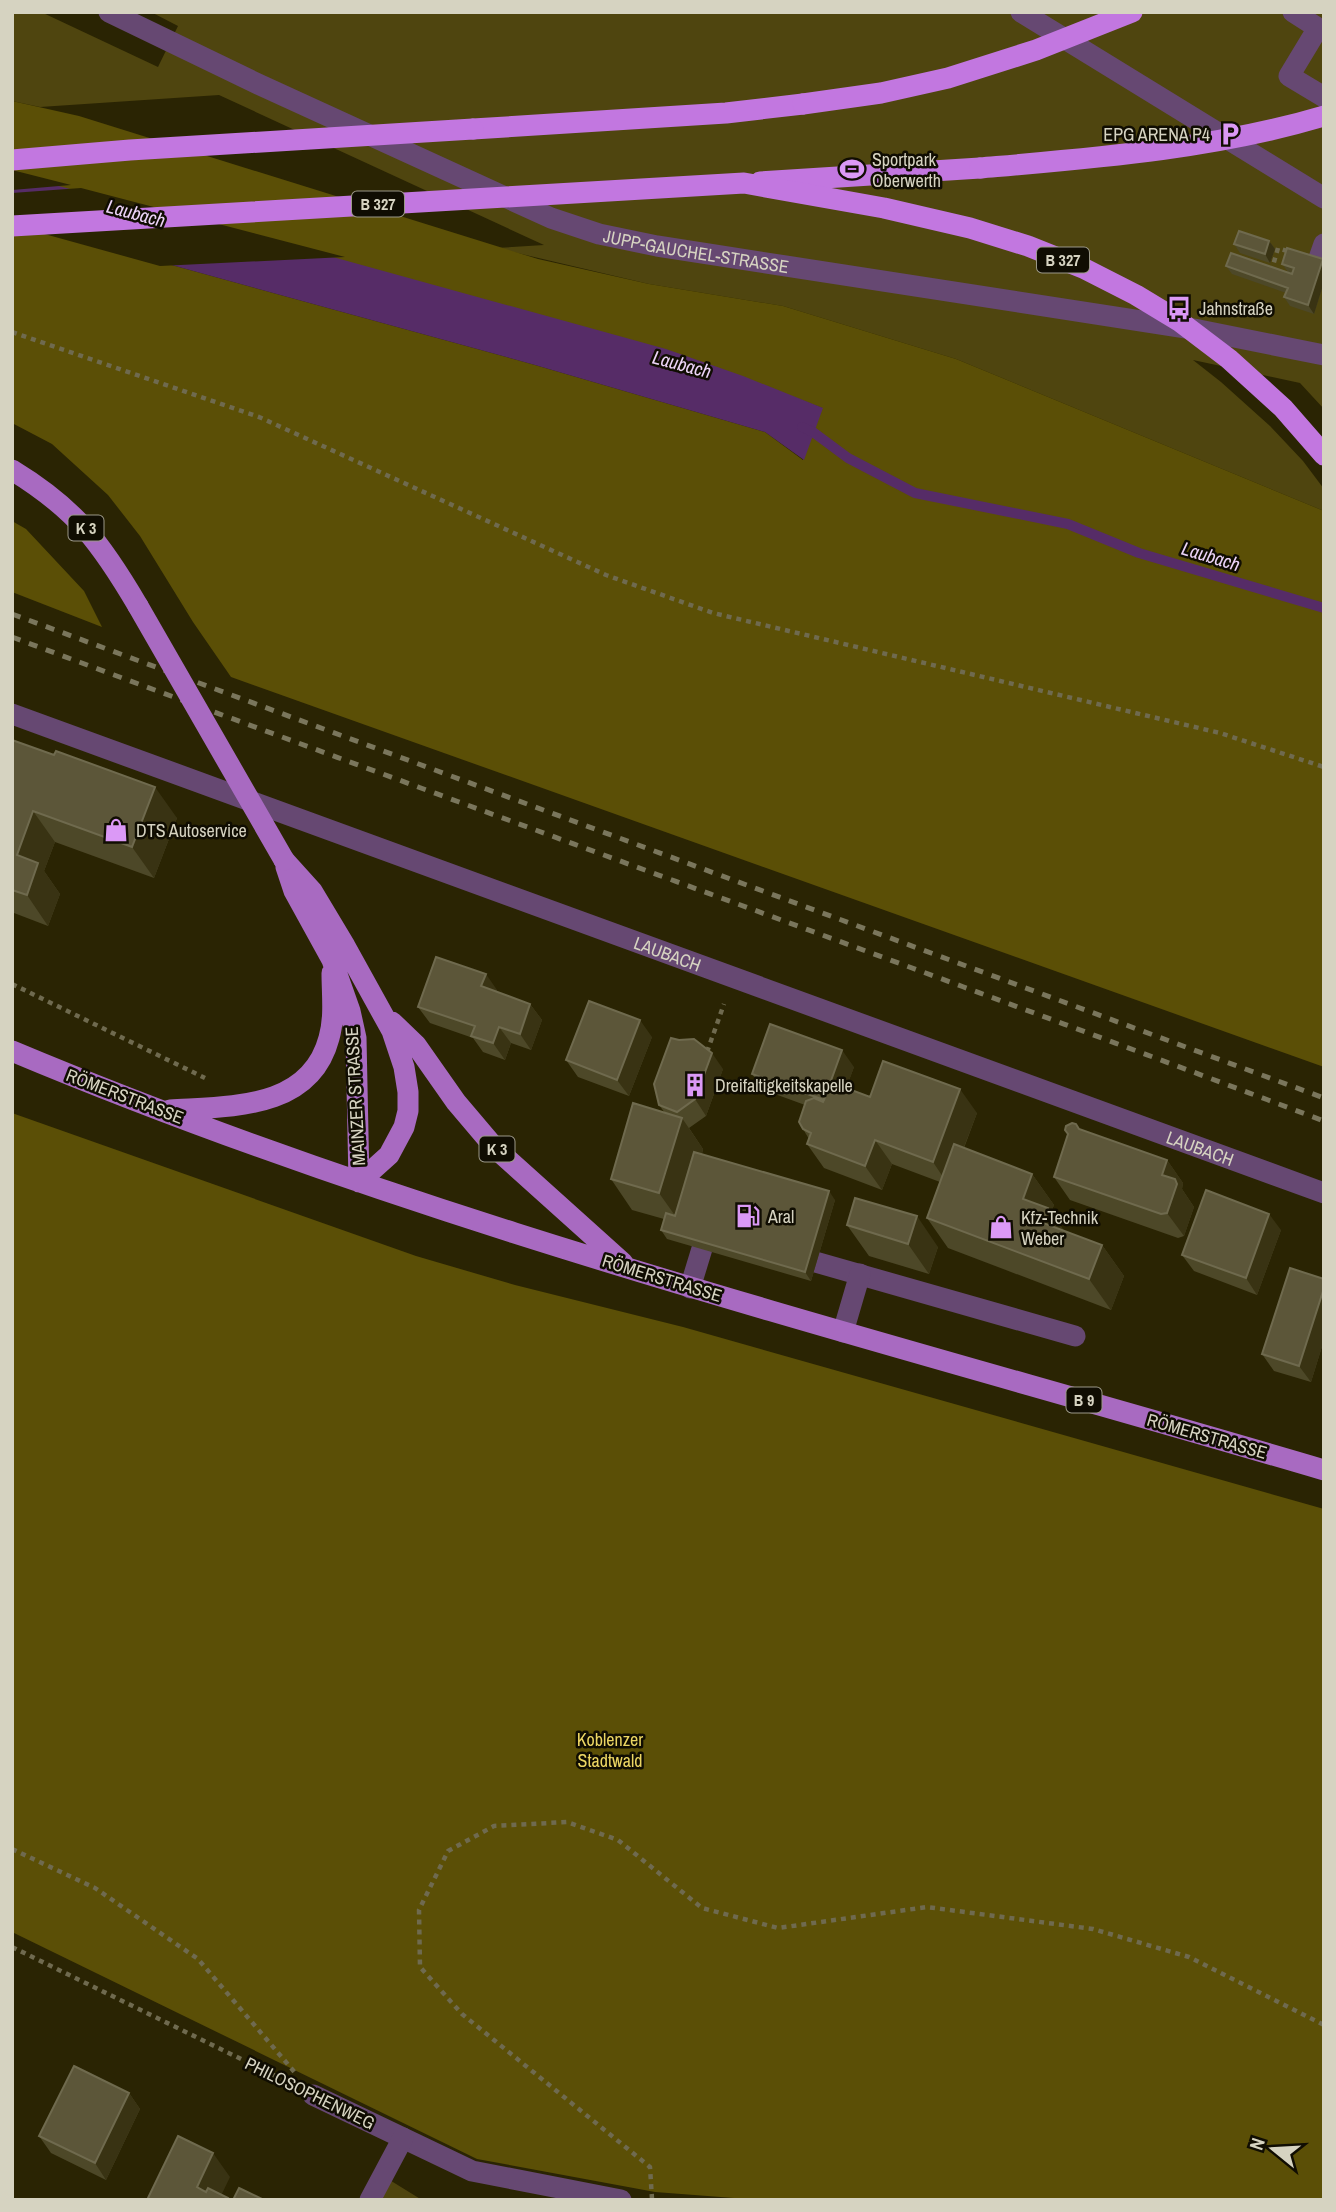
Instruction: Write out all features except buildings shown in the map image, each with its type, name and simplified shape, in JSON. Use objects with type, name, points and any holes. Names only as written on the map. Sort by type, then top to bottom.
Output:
[{"type":"highway","points":[[12,160],[130,150],[726,113],[803,104],[881,93],[937,81],[1036,50],[1132,12]]},
{"type":"highway","name":"B 327","points":[[12,226],[744,183],[1088,158],[1171,148],[1324,116]]},
{"type":"highway","name":"B 327","points":[[744,183],[884,208],[970,228],[1028,246],[1083,268],[1179,321],[1229,359],[1283,408],[1324,455]]},
{"type":"main road","name":"MAINZER STRASSE","points":[[12,470],[40,488],[77,518],[108,557],[284,860],[294,891],[332,960],[345,991],[356,1038],[359,1182]]},
{"type":"main road","name":"MAINZER STRASSE","points":[[284,860],[312,891],[345,946],[392,1031],[404,1067],[408,1111],[397,1144],[379,1166],[359,1182]]},
{"type":"main road","points":[[161,1111],[257,1101],[289,1091],[303,1082],[323,1055],[330,1035],[332,960]]},
{"type":"main road","name":"K 3","points":[[382,1014],[416,1045],[456,1102],[495,1148],[629,1269]]},
{"type":"main road","name":"RÖMERSTRASSE","points":[[12,1051],[161,1111],[359,1182],[629,1269],[1324,1470]]},
{"type":"street","name":"JUPP-GAUCHEL-STRASSE","points":[[109,12],[258,84],[538,212],[598,233],[657,246],[1199,330],[1324,355]]},
{"type":"street","points":[[1021,12],[1324,198]]},
{"type":"street","points":[[1293,12],[1318,28],[1289,76],[1324,97]]},
{"type":"street","points":[[1304,303],[1324,244]]},
{"type":"street","name":"LAUBACH","points":[[12,714],[1324,1193]]},
{"type":"street","points":[[690,1288],[708,1235],[714,1233],[741,1240]]},
{"type":"street","points":[[767,1248],[1075,1336]]},
{"type":"street","points":[[843,1332],[860,1274]]},
{"type":"street","name":"PHILOSOPHENWEG","points":[[313,2095],[472,2171],[621,2200]]},
{"type":"street","points":[[369,2200],[403,2138]]},
{"type":"path","points":[[1261,265],[1272,269],[1278,248],[1294,253]]},
{"type":"path","points":[[12,332],[259,417],[606,575],[713,613],[1220,733],[1324,767]]},
{"type":"path","points":[[706,1055],[734,977]]},
{"type":"path","points":[[12,984],[216,1082]]},
{"type":"path","points":[[652,2200],[650,2167],[462,2014],[421,1967],[419,1910],[448,1851],[494,1826],[567,1822],[618,1840],[702,1908],[778,1928],[927,1906],[1093,1928],[1189,1957],[1324,2025]]},
{"type":"path","points":[[12,1849],[95,1888],[198,1959],[313,2095]]},
{"type":"path","name":"PHILOSOPHENWEG","points":[[12,1947],[313,2095]]},
{"type":"shaded area","name":"Sportpark Oberwerth","points":[[12,12],[41,12],[158,67],[178,26],[151,12],[1324,12],[1324,409],[1300,383],[1193,360],[1270,426],[1303,461],[1324,489],[1324,511],[956,359],[783,306],[649,284],[496,248],[544,245],[219,95],[40,107],[12,101]]},
{"type":"shaded area","points":[[388,2179],[422,2200],[377,2200]]},
{"type":"green space","points":[[12,101],[79,116],[538,259],[649,284],[783,306],[956,359],[1324,511],[1324,1067],[231,677],[193,622],[140,536],[108,495],[52,444],[12,423],[12,221],[535,365],[765,432],[803,460],[822,408],[794,397],[12,174]]},
{"type":"green space","points":[[12,521],[26,529],[84,591],[102,627],[12,592]]},
{"type":"green space","name":"Koblenzer Stadtwald","points":[[12,1113],[416,1256],[515,1285],[683,1327],[1324,1509],[1324,2200],[760,2200],[655,2192],[477,2159],[12,1932]]},
{"type":"water","points":[[12,174],[322,254],[666,349],[823,408],[804,460],[765,432],[535,365],[12,221]]},
{"type":"pier","points":[[12,170],[71,185],[12,190]]},
{"type":"pier","points":[[81,188],[345,257],[160,266],[12,225],[12,193]]},
{"type":"waterway","name":"Laubach","points":[[802,427],[848,458],[915,493],[1068,524],[1139,553],[1324,608]]},
{"type":"railway","points":[[12,614],[1324,1098]]},
{"type":"railway","points":[[12,637],[1324,1121]]},
{"type":"place","name":"EPG ARENA P4","points":[[1230,134]]},
{"type":"place","name":"Sportpark Oberwerth","points":[[852,169]]},
{"type":"place","name":"Jahnstraße","points":[[1179,308]]},
{"type":"place","name":"DTS Autoservice","points":[[116,830]]},
{"type":"place","name":"Dreifaltigkeitskapelle","points":[[695,1085]]},
{"type":"place","name":"Aral","points":[[748,1216]]},
{"type":"place","name":"Kfz-Technik Weber","points":[[1001,1227]]}]
